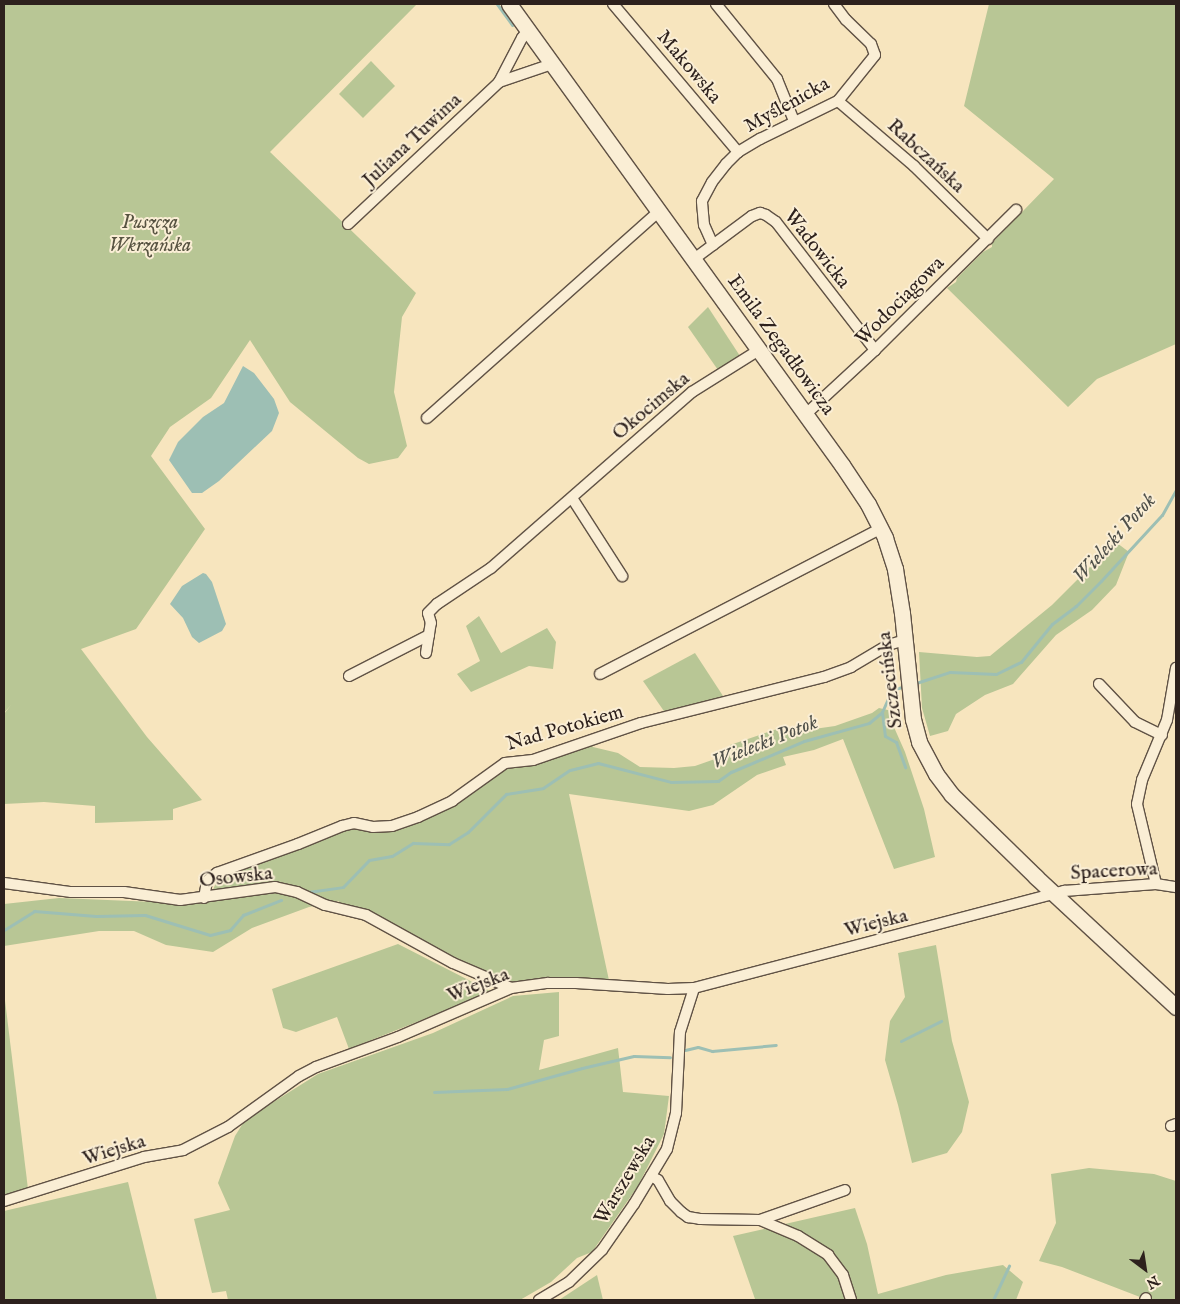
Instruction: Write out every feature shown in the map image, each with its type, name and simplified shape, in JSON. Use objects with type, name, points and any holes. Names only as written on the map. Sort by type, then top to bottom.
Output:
[{"type":"main road","name":"Emila Zegadłowicza","points":[[509,4],[806,414],[868,504]]},
{"type":"main road","name":"Szczecińska","points":[[868,504],[880,528],[895,569],[905,640],[910,705],[919,742],[936,774],[952,795],[990,830],[1176,995]]},
{"type":"main road","name":"Szczecińska","points":[[1059,892],[1176,1007]]},
{"type":"street","name":"Makowska","points":[[613,4],[738,152]]},
{"type":"street","points":[[716,4],[777,79],[794,121]]},
{"type":"street","name":"Myślenicka","points":[[713,245],[704,225],[702,201],[716,176],[738,152],[794,121],[838,100],[874,58],[875,52],[834,4]]},
{"type":"street","name":"Juliana Tuwima","points":[[348,224],[499,82],[528,30]]},
{"type":"street","name":"Juliana Tuwima","points":[[499,82],[552,64]]},
{"type":"street","name":"Rabczańska","points":[[838,100],[914,166],[988,239]]},
{"type":"street","name":"Wodociągowa","points":[[806,414],[875,350],[1016,210]]},
{"type":"street","points":[[427,418],[659,211]]},
{"type":"street","name":"Wadowicka","points":[[694,259],[756,214],[770,217],[875,350]]},
{"type":"street","name":"Okocimska","points":[[426,653],[431,623],[428,613],[437,604],[491,568],[692,392],[759,350]]},
{"type":"street","points":[[572,498],[622,576]]},
{"type":"street","points":[[600,674],[880,528]]},
{"type":"street","points":[[349,676],[429,635]]},
{"type":"street","name":"Nad Potokiem","points":[[204,898],[207,881],[216,873],[342,826],[354,823],[373,827],[392,826],[418,817],[452,801],[505,763],[533,760],[641,723],[824,677],[851,668],[888,645],[905,640]]},
{"type":"street","points":[[1156,884],[1137,804],[1142,780],[1162,735],[1176,668]]},
{"type":"street","points":[[1099,684],[1135,722],[1162,735]]},
{"type":"street","name":"Osowska","points":[[4,883],[71,892],[124,892],[180,900],[275,887],[296,892],[325,905],[366,915],[453,963],[511,988]]},
{"type":"street","name":"Spacerowa","points":[[1059,892],[1156,884],[1176,887]]},
{"type":"street","name":"Wiejska","points":[[4,1201],[144,1157],[183,1150],[228,1127],[299,1076],[316,1067],[398,1037],[511,988],[548,983],[576,983],[668,989],[694,988],[1059,892]]},
{"type":"street","name":"Warszewska","points":[[539,1300],[569,1282],[602,1250],[651,1176],[666,1149],[673,1130],[680,1032],[694,988]]},
{"type":"street","points":[[651,1176],[658,1180],[670,1201],[688,1217],[760,1220],[798,1236],[828,1255],[843,1275],[851,1300]]},
{"type":"street","points":[[760,1220],[846,1190]]},
{"type":"green space","name":"Puszcza Wkrzańska","points":[[4,4],[417,4],[270,152],[416,293],[402,317],[394,392],[407,446],[398,458],[369,464],[358,458],[290,402],[250,340],[211,398],[170,427],[151,456],[205,529],[136,629],[81,649],[147,737],[202,800],[173,809],[173,820],[95,823],[95,806],[44,802],[4,804],[4,714],[11,705],[4,713]]},
{"type":"green space","points":[[989,4],[1176,4],[1176,344],[1097,379],[1068,407],[947,288],[956,282],[957,278],[983,252],[992,247],[992,243],[1054,179],[964,106]]},
{"type":"green space","points":[[371,61],[395,86],[363,118],[339,94]]},
{"type":"green space","points":[[708,307],[740,356],[718,370],[688,327]]},
{"type":"green space","points":[[1117,543],[1129,552],[1116,585],[1092,610],[1056,635],[1013,684],[985,695],[956,714],[948,731],[930,736],[922,708],[919,652],[977,657],[990,656],[1052,605],[1109,548]]},
{"type":"green space","points":[[479,616],[501,653],[547,628],[556,642],[553,669],[529,666],[471,692],[457,674],[480,661],[466,626]]},
{"type":"green space","points":[[695,653],[725,699],[666,714],[643,681]]},
{"type":"green space","points":[[879,708],[892,711],[893,725],[905,752],[924,809],[935,857],[894,869],[843,739],[814,750],[783,757],[786,765],[757,775],[713,805],[689,811],[569,794],[610,985],[511,988],[337,907],[339,901],[309,907],[252,928],[213,952],[166,945],[134,931],[99,931],[4,946],[4,904],[59,898],[180,903],[209,900],[219,875],[347,828],[396,828],[499,770],[591,743],[593,747],[618,753],[640,767],[674,768],[695,766],[732,753],[730,745],[777,729],[779,734],[835,726],[872,713]]},
{"type":"green space","points":[[398,944],[492,992],[349,1049],[337,1017],[296,1032],[283,1028],[272,989]]},
{"type":"green space","points":[[936,945],[952,1041],[969,1102],[962,1132],[947,1153],[912,1163],[885,1060],[890,1021],[905,997],[898,953]]},
{"type":"green space","points":[[4,992],[28,1189],[4,1197]]},
{"type":"green space","points":[[559,992],[559,1036],[544,1040],[539,1070],[618,1048],[623,1092],[669,1096],[664,1134],[638,1186],[592,1252],[577,1258],[551,1282],[520,1300],[228,1300],[226,1291],[212,1293],[194,1219],[230,1210],[218,1183],[235,1136],[245,1120],[318,1074],[433,1033],[513,996]]},
{"type":"green space","points":[[1089,1168],[1154,1174],[1176,1181],[1176,1300],[1144,1300],[1062,1267],[1039,1261],[1056,1223],[1051,1174]]},
{"type":"green space","points":[[128,1182],[157,1300],[4,1300],[4,1211]]},
{"type":"green space","points":[[855,1208],[867,1244],[878,1294],[946,1275],[1003,1265],[1023,1282],[1016,1300],[755,1299],[733,1236]]},
{"type":"green space","points":[[597,1275],[603,1300],[559,1300]]},
{"type":"water","points":[[243,366],[254,373],[274,399],[279,413],[272,431],[219,481],[202,493],[192,493],[169,460],[178,442],[203,417],[224,403]]},
{"type":"water","points":[[203,573],[212,582],[226,624],[222,631],[199,643],[192,637],[183,618],[170,604],[182,586]]},
{"type":"waterway","points":[[497,4],[512,25]]},
{"type":"waterway","name":"Wielecki Potok","points":[[913,684],[950,672],[996,674],[1021,662],[1052,624],[1076,606],[1162,515],[1176,490]]},
{"type":"waterway","name":"Wielecki Potok","points":[[308,892],[343,887],[369,860],[392,856],[413,843],[449,844],[468,832],[506,794],[543,788],[570,770],[598,763],[671,782],[718,781],[731,772],[804,741],[869,723],[882,712],[892,690],[905,686]]},
{"type":"waterway","points":[[882,712],[885,736],[896,742],[905,767]]},
{"type":"waterway","name":"Wielecki Potok","points":[[4,930],[34,911],[96,916],[145,915],[210,935],[230,930],[243,915],[281,900]]},
{"type":"waterway","points":[[901,1041],[941,1021]]},
{"type":"waterway","points":[[685,1050],[698,1047],[712,1051],[776,1045]]},
{"type":"waterway","points":[[434,1092],[507,1089],[634,1056],[670,1057]]},
{"type":"waterway","points":[[993,1300],[1009,1265]]}]
